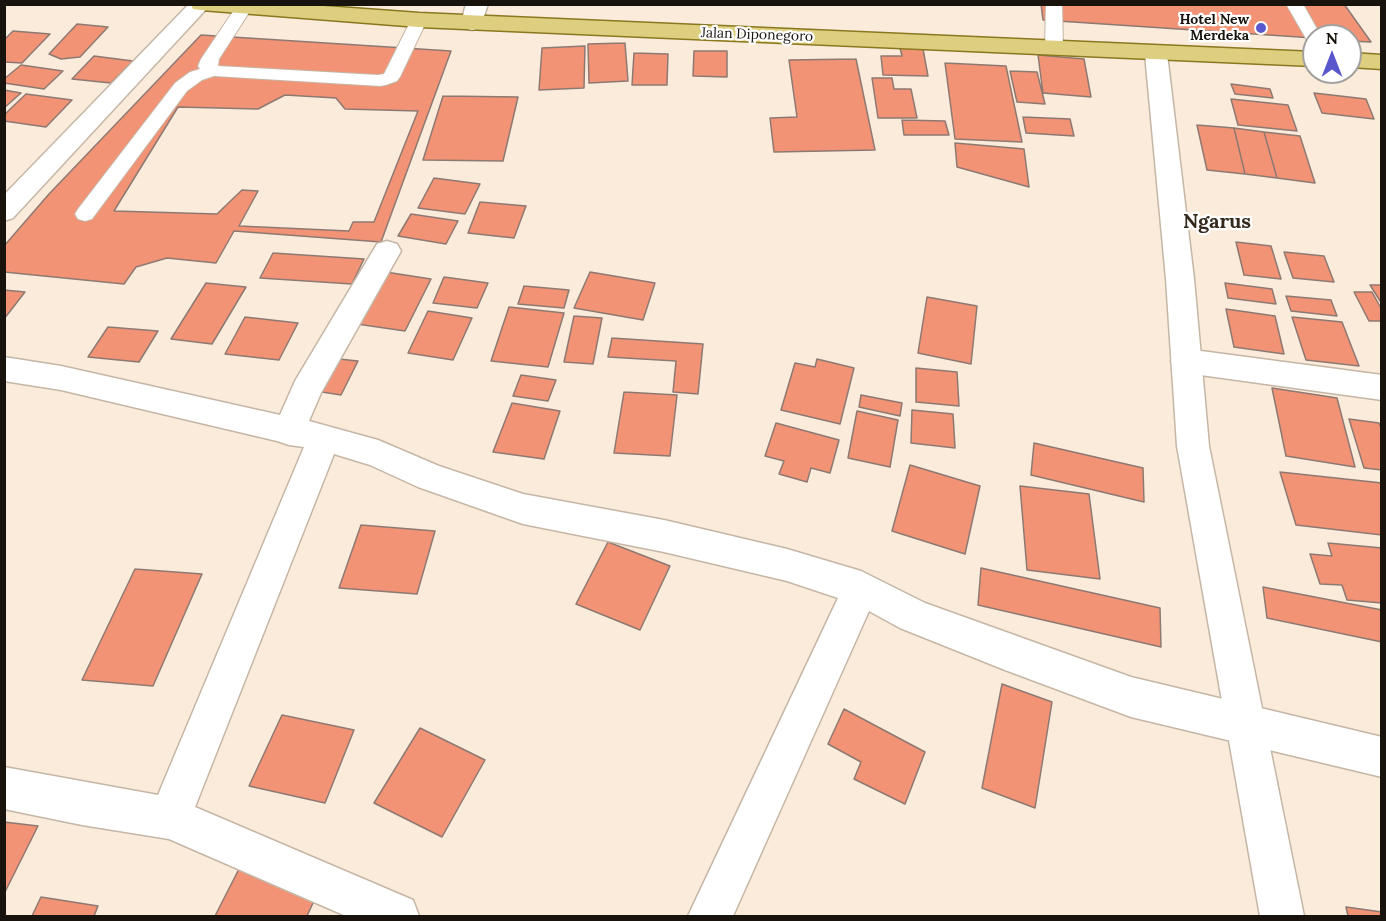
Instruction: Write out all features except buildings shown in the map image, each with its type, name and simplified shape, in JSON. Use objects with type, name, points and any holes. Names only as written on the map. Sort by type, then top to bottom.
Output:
[{"type":"main road","name":"Jalan Diponegoro","points":[[201,4],[419,20],[474,14],[1156,54],[1302,59]]},
{"type":"main road","points":[[1362,61],[1382,62]]},
{"type":"street","points":[[4,212],[201,4]]},
{"type":"street","points":[[1156,54],[1193,446],[1282,916]]},
{"type":"street","points":[[288,432],[306,390],[387,251]]},
{"type":"street","points":[[1186,361],[1382,388]]},
{"type":"street","points":[[4,369],[61,378],[288,432],[324,438],[378,454],[430,477],[523,509],[663,536],[786,565],[861,588],[913,616],[1131,697],[1382,757]]},
{"type":"street","points":[[170,818],[324,438]]},
{"type":"street","points":[[710,916],[861,588]]},
{"type":"street","points":[[4,788],[82,804],[170,818],[397,916]]},
{"type":"lane","points":[[1054,4],[1054,47]]},
{"type":"lane","points":[[1294,4],[1306,24]]},
{"type":"lane","points":[[213,70],[207,66],[210,59],[244,8]]},
{"type":"lane","points":[[85,214],[181,87],[196,76],[213,70],[380,81],[391,77],[419,20]]},
{"type":"place","name":"Hotel New Merdeka","points":[[1261,28]]},
{"type":"district","name":"Ngarus","points":[[1217,222]]}]
